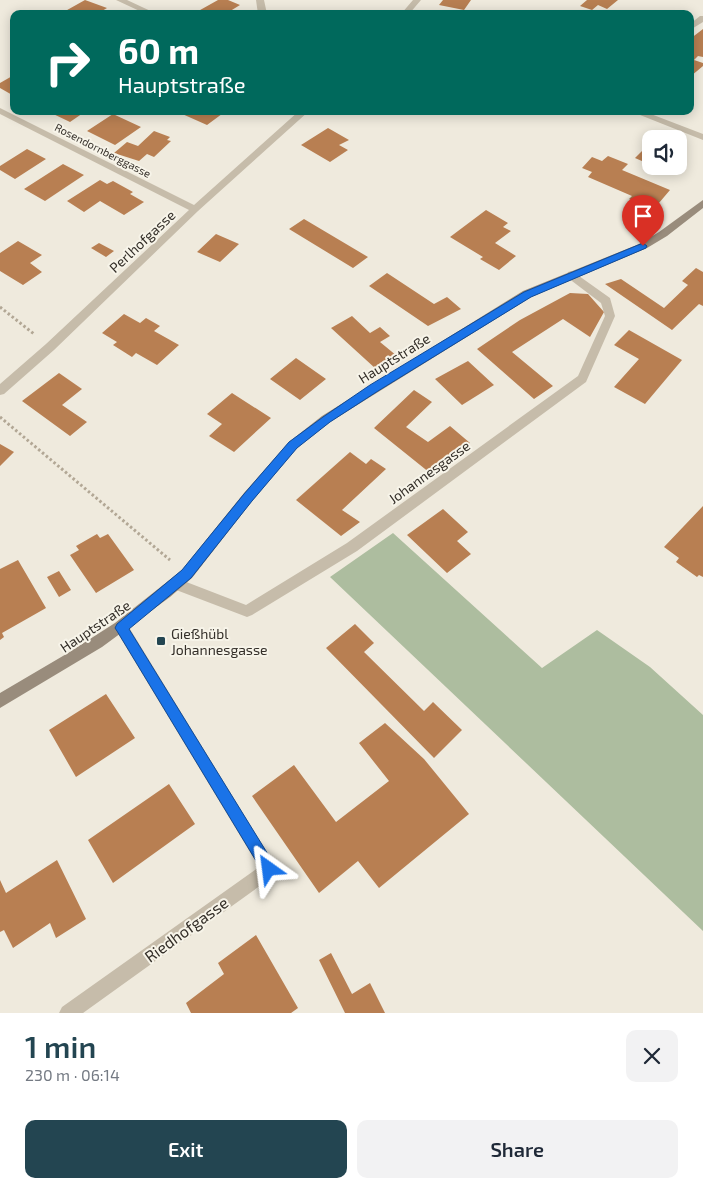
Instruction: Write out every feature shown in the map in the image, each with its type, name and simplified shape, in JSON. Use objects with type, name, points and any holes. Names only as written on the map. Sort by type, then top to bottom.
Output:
[{"type":"main road","name":"Hauptstraße","points":[[0,701],[75,658],[122,628],[176,584],[293,445],[359,398],[527,294],[643,246],[663,234],[703,203]]},
{"type":"street","points":[[120,0],[144,10]]},
{"type":"street","points":[[408,10],[417,0]]},
{"type":"street","name":"Rosendornberggasse","points":[[0,111],[195,210]]},
{"type":"street","name":"Perlhofgasse","points":[[0,391],[301,115]]},
{"type":"street","points":[[645,115],[703,137]]},
{"type":"street","name":"Johannesgasse","points":[[176,584],[247,611],[352,547],[582,379],[610,316],[606,301],[572,275]]},
{"type":"street","name":"Riedhofgasse","points":[[68,1013],[269,869],[122,628]]},
{"type":"path","points":[[0,308],[50,347]]},
{"type":"path","points":[[0,417],[186,574]]},
{"type":"green space","points":[[393,533],[542,668],[597,630],[650,667],[703,715],[703,931],[330,577]]},
{"type":"building","points":[[85,0],[107,8],[104,10],[67,10]]},
{"type":"building","points":[[218,0],[228,0],[240,5],[232,10],[200,10]]},
{"type":"building","points":[[443,0],[471,0],[464,10],[439,5]]},
{"type":"building","points":[[587,0],[618,0],[607,9],[598,5],[592,10],[580,6]]},
{"type":"building","points":[[703,29],[703,57],[698,56],[694,60],[694,36]]},
{"type":"building","points":[[694,60],[703,63],[703,66],[694,74]]},
{"type":"building","points":[[10,77],[10,94],[0,88],[0,83]]},
{"type":"building","points":[[55,115],[80,115],[70,122]]},
{"type":"building","points":[[111,115],[141,127],[115,145],[87,131]]},
{"type":"building","points":[[184,115],[221,115],[207,125]]},
{"type":"building","points":[[328,128],[349,140],[339,145],[348,150],[330,162],[301,145]]},
{"type":"building","points":[[154,131],[170,137],[167,140],[171,141],[154,157],[147,154],[139,161],[114,153],[127,142],[138,146]]},
{"type":"building","points":[[27,149],[46,159],[15,179],[0,170],[0,166]]},
{"type":"building","points":[[642,151],[642,161],[635,158]]},
{"type":"building","points":[[608,156],[628,164],[622,170],[670,190],[653,210],[629,199],[632,196],[588,177],[592,172],[582,168],[592,157],[602,161]]},
{"type":"building","points":[[63,164],[84,175],[45,201],[24,189]]},
{"type":"building","points":[[100,180],[107,184],[113,181],[133,192],[130,194],[144,202],[124,215],[100,201],[84,212],[67,201]]},
{"type":"building","points":[[486,210],[508,223],[503,227],[511,231],[495,243],[516,256],[499,270],[480,259],[483,257],[450,237]]},
{"type":"building","points":[[304,219],[368,257],[353,268],[289,229]]},
{"type":"building","points":[[216,234],[239,244],[220,262],[197,252]]},
{"type":"building","points":[[18,241],[42,255],[30,263],[42,272],[23,285],[0,271],[0,253]]},
{"type":"building","points":[[99,243],[114,251],[106,257],[91,248]]},
{"type":"building","points":[[696,268],[703,272],[703,306],[699,304],[672,330],[605,284],[621,279],[664,308],[688,285],[682,281]]},
{"type":"building","points":[[387,273],[434,304],[447,297],[461,309],[428,326],[369,286]]},
{"type":"building","points":[[570,293],[588,294],[604,312],[590,337],[563,319],[512,352],[553,386],[534,399],[477,349],[520,320]]},
{"type":"building","points":[[124,314],[140,323],[146,318],[160,326],[154,331],[179,345],[157,365],[136,353],[132,357],[113,345],[117,342],[102,333]]},
{"type":"building","points":[[352,316],[370,333],[380,327],[390,336],[380,342],[397,356],[376,369],[331,328]]},
{"type":"building","points":[[629,330],[682,360],[645,404],[614,387],[639,359],[614,345]]},
{"type":"building","points":[[296,358],[326,379],[300,400],[270,379]]},
{"type":"building","points":[[468,361],[494,385],[462,405],[435,379]]},
{"type":"building","points":[[59,373],[82,389],[62,405],[87,422],[70,436],[22,401]]},
{"type":"building","points":[[414,390],[432,402],[406,427],[428,442],[450,426],[470,443],[430,473],[374,428]]},
{"type":"building","points":[[232,393],[271,418],[234,452],[209,436],[222,424],[207,414]]},
{"type":"building","points":[[0,444],[14,452],[0,466]]},
{"type":"building","points":[[350,452],[366,464],[371,459],[386,469],[342,510],[360,522],[341,536],[296,500]]},
{"type":"building","points":[[703,506],[703,577],[699,575],[697,577],[676,562],[679,558],[664,547]]},
{"type":"building","points":[[443,509],[468,532],[457,541],[471,554],[447,573],[407,535]]},
{"type":"building","points":[[97,534],[100,538],[108,534],[134,570],[96,593],[70,555],[79,550],[76,546]]},
{"type":"building","points":[[18,560],[46,608],[2,633],[4,637],[0,640],[0,569]]},
{"type":"building","points":[[59,571],[71,590],[59,597],[47,577]]},
{"type":"building","points":[[355,624],[374,643],[364,652],[424,711],[433,702],[462,730],[434,758],[326,648]]},
{"type":"building","points":[[106,694],[135,738],[76,777],[49,730]]},
{"type":"building","points":[[385,723],[424,759],[469,814],[379,888],[358,861],[319,893],[252,796],[294,765],[336,822],[389,781],[359,743]]},
{"type":"building","points":[[169,784],[195,824],[113,883],[88,840]]},
{"type":"building","points":[[57,860],[86,919],[56,938],[50,923],[13,948],[4,930],[0,932],[0,880],[6,893]]},
{"type":"building","points":[[256,935],[298,1008],[291,1013],[191,1013],[186,1003],[224,974],[218,963]]},
{"type":"building","points":[[331,953],[352,994],[370,983],[385,1013],[345,1013],[319,960]]},
{"type":"place","name":"Gießhübl Johannesgasse","points":[[161,641]]},
{"type":"route","points":[[269,869],[122,628],[186,574],[293,445],[326,420],[374,388],[527,294],[643,246]]}]
